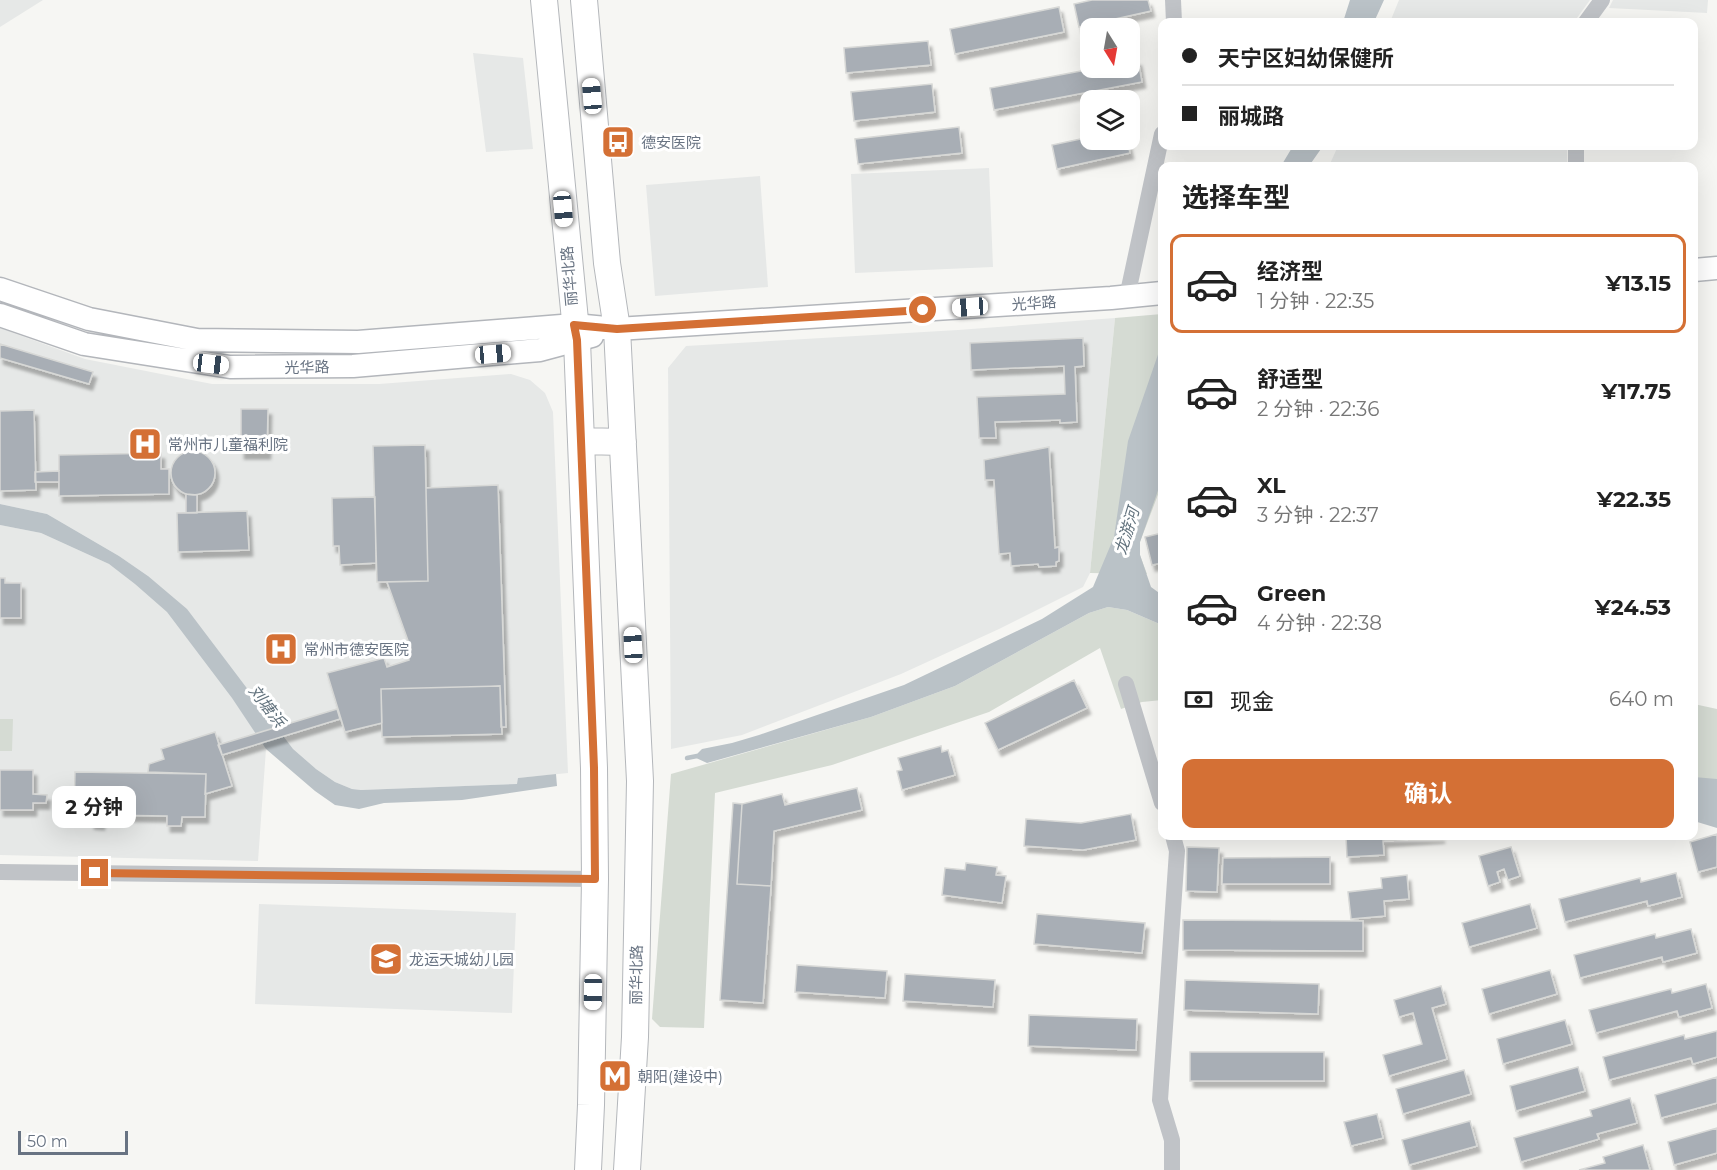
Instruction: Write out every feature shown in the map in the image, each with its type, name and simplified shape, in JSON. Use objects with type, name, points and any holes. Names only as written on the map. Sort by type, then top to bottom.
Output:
[{"type":"main road","name":"丽华北路","points":[[544,0],[576,333],[594,778],[595,879],[588,1170]]},
{"type":"main road","name":"丽华北路","points":[[584,0],[607,263],[617,329],[640,770],[635,1037],[627,1170]]},
{"type":"main road","points":[[1698,270],[1717,268]]},
{"type":"main road","name":"光华路","points":[[0,289],[89,319],[197,339],[358,342],[576,333],[1158,293]]},
{"type":"main road","name":"光华路","points":[[0,315],[84,344],[230,367],[353,366],[540,350],[576,333]]},
{"type":"main road","points":[[581,441],[623,442]]},
{"type":"street","points":[[1173,0],[1174,18]]},
{"type":"street","points":[[1589,18],[1602,0]]},
{"type":"street","points":[[1127,297],[1159,150]]},
{"type":"street","points":[[1126,684],[1158,790]]},
{"type":"street","points":[[1172,1170],[1172,1140],[1160,1100],[1177,851],[1174,840]]},
{"type":"street","points":[[0,872],[595,879]]},
{"type":"shaded area","points":[[0,0],[43,0],[0,27]]},
{"type":"shaded area","points":[[1399,0],[1590,0],[1577,18],[1392,18]]},
{"type":"shaded area","points":[[1613,0],[1708,0],[1707,13],[1609,8]]},
{"type":"shaded area","points":[[473,53],[523,58],[533,149],[486,152]]},
{"type":"shaded area","points":[[1336,150],[1567,150],[1567,162],[1331,162]]},
{"type":"shaded area","points":[[989,168],[993,267],[855,273],[851,174]]},
{"type":"shaded area","points":[[760,176],[768,287],[655,296],[646,185]]},
{"type":"shaded area","points":[[1158,314],[1158,495],[1140,542],[1140,555],[1147,574],[1090,573],[1115,318]]},
{"type":"shaded area","points":[[1115,318],[1090,573],[1083,587],[901,674],[742,735],[671,749],[668,368],[686,346]]},
{"type":"shaded area","name":"常州市德安医院","points":[[0,328],[85,359],[212,384],[379,384],[511,374],[530,380],[545,393],[553,412],[568,773],[518,778],[518,784],[361,790],[335,782],[316,769],[266,749],[258,861],[0,855],[0,525],[41,533],[109,564],[135,583],[148,576],[119,556],[47,514],[0,504]]},
{"type":"shaded area","points":[[1108,607],[1127,610],[1158,623],[1158,700],[1142,702],[1121,709],[1100,648],[989,712],[832,765],[715,793],[704,1028],[660,1027],[652,1019],[671,774],[871,717],[955,686],[1089,613]]},
{"type":"shaded area","points":[[1698,705],[1717,709],[1717,802],[1698,795]]},
{"type":"shaded area","points":[[0,719],[13,719],[12,751],[0,751]]},
{"type":"shaded area","name":"龙运天城幼儿园","points":[[259,904],[516,913],[512,1013],[255,1004]]},
{"type":"water","points":[[1350,0],[1384,0],[1376,18],[1344,18]]},
{"type":"water","points":[[1291,150],[1320,150],[1312,162],[1283,162]]},
{"type":"water","name":"龙游河","points":[[1158,355],[1158,490],[1140,542],[1140,555],[1151,587],[1158,592],[1158,623],[1127,610],[1108,607],[1089,613],[955,686],[871,717],[707,763],[694,757],[702,749],[759,735],[904,685],[1042,619],[1093,587],[1114,537],[1128,441]]},
{"type":"water","points":[[0,504],[47,514],[119,556],[148,576],[187,609],[293,749],[335,782],[361,790],[517,784],[518,778],[556,774],[557,786],[462,800],[384,803],[359,809],[335,805],[266,749],[232,698],[167,612],[109,564],[41,533],[0,525]]},
{"type":"water","points":[[1698,777],[1717,779],[1717,828],[1698,822]]},
{"type":"building","points":[[1092,0],[1148,0],[1151,11],[1120,18],[1080,18],[1079,27],[1074,4]]},
{"type":"building","points":[[1059,7],[1064,32],[955,54],[950,29]]},
{"type":"building","points":[[928,41],[931,65],[846,73],[844,48]]},
{"type":"building","points":[[1080,71],[1080,78],[1140,78],[1140,71],[1142,82],[1100,90],[1080,90],[1080,94],[994,110],[990,88]]},
{"type":"building","points":[[932,84],[935,112],[854,121],[851,92]]},
{"type":"building","points":[[959,127],[962,153],[858,164],[855,139]]},
{"type":"building","points":[[1080,139],[1080,150],[1129,150],[1130,153],[1057,169],[1052,145]]},
{"type":"building","points":[[1083,338],[1084,366],[1075,367],[1077,422],[1060,423],[1060,420],[995,422],[996,438],[979,438],[977,397],[1065,394],[1064,366],[971,370],[970,343]]},
{"type":"building","points":[[0,344],[93,372],[89,384],[0,358]]},
{"type":"building","points":[[241,409],[268,409],[267,453],[241,453]]},
{"type":"building","points":[[34,410],[36,490],[0,491],[0,411]]},
{"type":"building","points":[[425,445],[428,581],[377,582],[373,446]]},
{"type":"building","points":[[1049,447],[1055,548],[1059,547],[1059,561],[1056,562],[1056,566],[1039,567],[1038,564],[1011,566],[1010,553],[999,554],[994,480],[985,480],[984,460]]},
{"type":"building","points":[[193,451],[208,458],[215,473],[208,488],[193,495],[178,488],[171,473],[178,458]]},
{"type":"building","points":[[161,453],[161,469],[169,469],[169,494],[59,496],[59,455]]},
{"type":"building","points":[[59,471],[59,482],[35,482],[35,472]]},
{"type":"building","points":[[498,485],[506,727],[501,727],[500,686],[381,689],[382,723],[345,732],[327,673],[384,658],[387,667],[409,660],[406,651],[411,649],[387,582],[428,581],[426,488]]},
{"type":"building","points":[[186,494],[197,495],[197,513],[186,513]]},
{"type":"building","points":[[375,497],[376,563],[340,565],[339,546],[333,546],[332,498]]},
{"type":"building","points":[[247,511],[249,550],[178,552],[177,513]]},
{"type":"building","points":[[1158,534],[1158,564],[1152,565],[1145,537]]},
{"type":"building","points":[[0,578],[5,578],[5,583],[21,583],[21,618],[0,618]]},
{"type":"building","points":[[1074,680],[1087,708],[998,750],[985,723]]},
{"type":"building","points":[[500,686],[502,734],[382,737],[381,689]]},
{"type":"building","points":[[337,709],[340,719],[222,755],[218,745]]},
{"type":"building","points":[[215,732],[232,786],[205,794],[206,774],[148,772],[149,764],[164,759],[161,749]]},
{"type":"building","points":[[941,746],[942,752],[948,750],[955,775],[902,790],[897,771],[902,770],[898,758]]},
{"type":"building","points":[[0,770],[33,770],[33,794],[47,795],[46,803],[33,803],[33,810],[0,810]]},
{"type":"building","points":[[75,772],[206,774],[205,817],[182,817],[181,826],[167,826],[167,816],[101,815],[101,824],[91,823],[91,814],[74,813]]},
{"type":"building","points":[[857,788],[862,810],[774,831],[771,886],[737,884],[742,804],[782,794],[785,805]]},
{"type":"building","points":[[733,803],[742,804],[737,884],[771,886],[763,1003],[720,1000]]},
{"type":"building","points":[[1131,814],[1136,840],[1083,850],[1024,846],[1026,819],[1081,823]]},
{"type":"building","points":[[1717,834],[1717,867],[1698,872],[1690,842]]},
{"type":"building","points":[[1346,840],[1398,840],[1383,841],[1384,855],[1347,857]]},
{"type":"building","points":[[1187,847],[1219,848],[1217,892],[1186,891]]},
{"type":"building","points":[[1511,847],[1520,876],[1508,880],[1504,869],[1497,872],[1500,882],[1488,886],[1479,856]]},
{"type":"building","points":[[1330,857],[1330,884],[1222,884],[1223,858]]},
{"type":"building","points":[[966,863],[997,867],[996,875],[1006,876],[1002,903],[942,895],[945,868],[965,870]]},
{"type":"building","points":[[1676,873],[1682,897],[1648,906],[1647,901],[1565,922],[1559,899],[1640,878],[1641,882]]},
{"type":"building","points":[[1407,875],[1409,899],[1384,901],[1385,916],[1351,919],[1348,892],[1382,888],[1381,878]]},
{"type":"building","points":[[1530,904],[1537,928],[1469,947],[1462,923]]},
{"type":"building","points":[[1037,914],[1145,923],[1142,953],[1034,944]]},
{"type":"building","points":[[1183,920],[1363,921],[1363,951],[1183,950]]},
{"type":"building","points":[[1691,929],[1697,953],[1663,962],[1662,957],[1580,978],[1574,955],[1655,934],[1656,938]]},
{"type":"building","points":[[797,965],[887,971],[885,998],[795,992]]},
{"type":"building","points":[[1550,970],[1557,994],[1489,1014],[1482,989]]},
{"type":"building","points":[[905,974],[995,980],[993,1007],[903,1001]]},
{"type":"building","points":[[1185,980],[1319,984],[1318,1014],[1184,1010]]},
{"type":"building","points":[[1706,984],[1712,1008],[1679,1017],[1677,1011],[1596,1033],[1589,1010],[1671,989],[1672,993]]},
{"type":"building","points":[[1441,986],[1446,1004],[1432,1008],[1447,1059],[1389,1076],[1383,1055],[1422,1044],[1413,1013],[1399,1017],[1394,1000]]},
{"type":"building","points":[[1029,1015],[1137,1019],[1136,1050],[1028,1046]]},
{"type":"building","points":[[1565,1020],[1572,1044],[1503,1064],[1497,1039]]},
{"type":"building","points":[[1717,1031],[1717,1057],[1693,1064],[1691,1058],[1609,1080],[1603,1057],[1684,1035],[1685,1039]]},
{"type":"building","points":[[1190,1052],[1324,1052],[1324,1081],[1190,1081]]},
{"type":"building","points":[[1578,1067],[1585,1091],[1516,1111],[1510,1086]]},
{"type":"building","points":[[1464,1070],[1471,1094],[1403,1114],[1396,1089]]},
{"type":"building","points":[[1717,1077],[1717,1103],[1661,1118],[1655,1095]]},
{"type":"building","points":[[1630,1098],[1637,1123],[1597,1134],[1599,1139],[1521,1162],[1514,1138],[1592,1116],[1590,1110]]},
{"type":"building","points":[[1377,1114],[1383,1138],[1351,1146],[1344,1122]]},
{"type":"building","points":[[1470,1121],[1477,1146],[1409,1165],[1402,1140]]},
{"type":"building","points":[[1717,1128],[1717,1153],[1674,1165],[1668,1142]]},
{"type":"building","points":[[1643,1145],[1650,1170],[1579,1170],[1605,1163],[1603,1157]]},
{"type":"waterway","points":[[687,758],[697,756]]},
{"type":"place","name":"德安医院","points":[[618,142]]},
{"type":"place","name":"常州市儿童福利院","points":[[145,444]]},
{"type":"place","name":"常州市德安医院","points":[[281,649]]},
{"type":"place","name":"龙运天城幼儿园","points":[[386,959]]},
{"type":"place","name":"朝阳(建设中)","points":[[615,1076]]},
{"type":"route","points":[[95,873],[595,879],[594,768],[577,340],[574,325],[617,329],[923,310]]},
{"type":"water label","name":"刘塘浜","points":[[267,706]]}]
